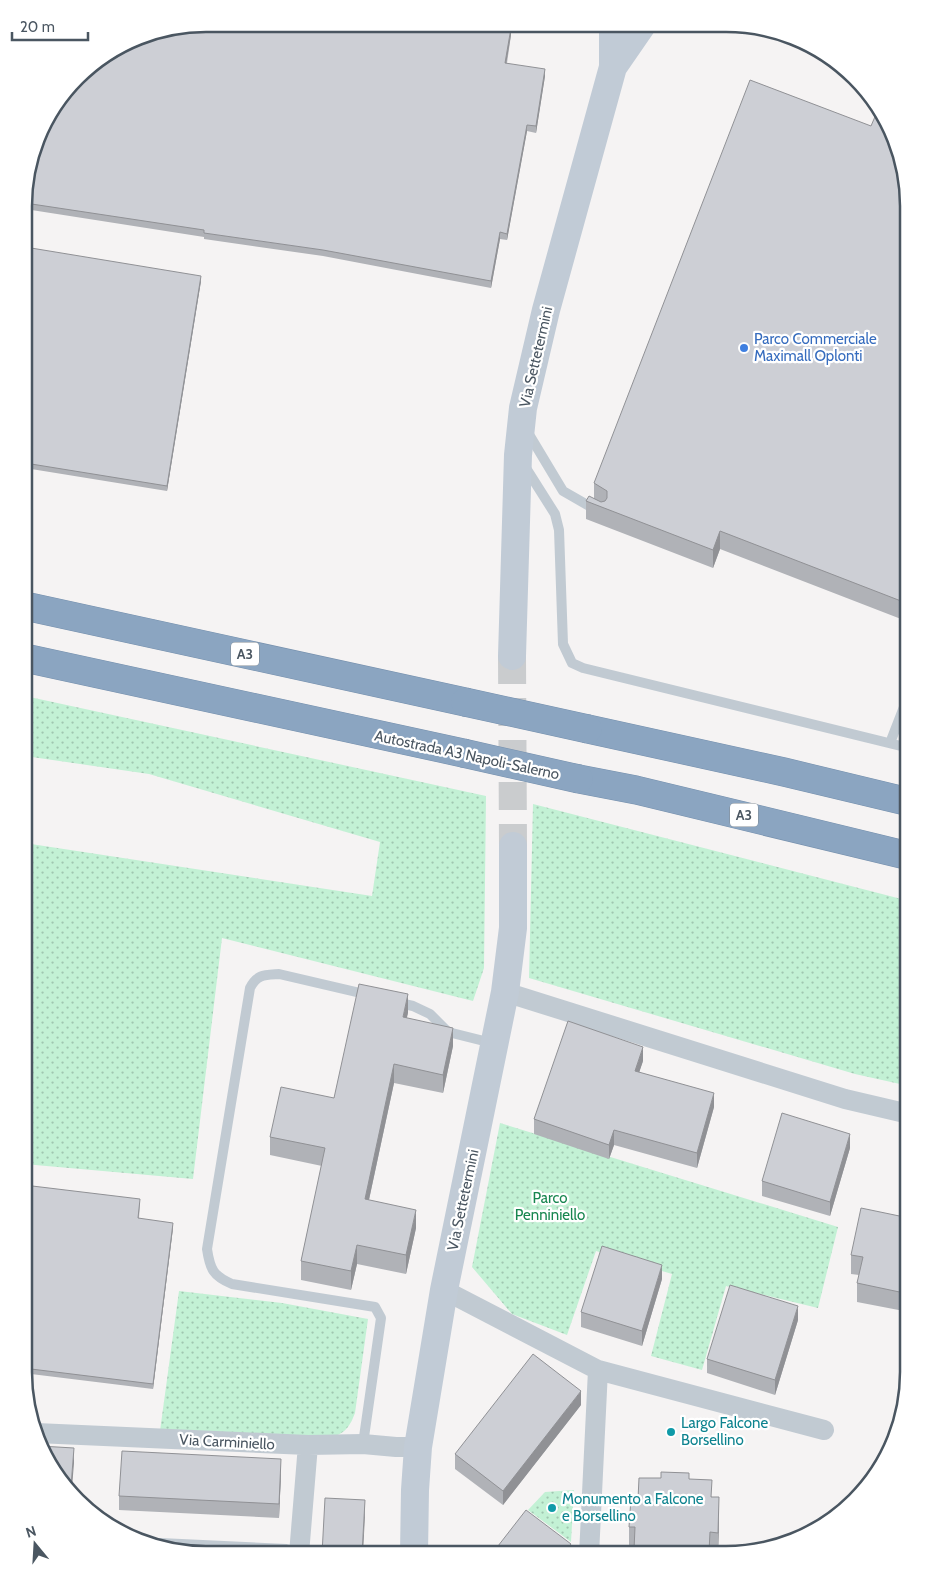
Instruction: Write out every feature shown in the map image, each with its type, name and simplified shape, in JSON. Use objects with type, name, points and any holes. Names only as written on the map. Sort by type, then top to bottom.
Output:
[{"type":"highway","name":"A3","points":[[32,608],[784,772],[900,800]]},
{"type":"highway","name":"Autostrada A3 Napoli-Salerno","points":[[32,660],[636,790],[900,854]]},
{"type":"highway","points":[[768,821],[900,871]]},
{"type":"main road","name":"Via Settetermini","points":[[512,656],[518,455],[523,408],[546,310],[613,67],[613,32]]},
{"type":"main road","name":"Via Settetermini","points":[[613,67],[637,32]]},
{"type":"main road","name":"Via Settetermini","points":[[414,1547],[418,1447],[444,1290],[505,992],[513,928],[513,846]]},
{"type":"street","points":[[505,992],[845,1099],[900,1112]]},
{"type":"street","points":[[444,1290],[598,1370],[824,1430]]},
{"type":"street","points":[[588,1547],[598,1370]]},
{"type":"street","name":"Via Carminiello","points":[[44,1433],[308,1445],[364,1444],[418,1447]]},
{"type":"street","points":[[300,1547],[308,1445]]},
{"type":"lane","points":[[522,422],[563,491],[601,513]]},
{"type":"lane","points":[[518,455],[555,514],[558,530],[563,644],[572,663],[583,668],[900,746]]},
{"type":"lane","points":[[890,743],[900,717]]},
{"type":"lane","points":[[364,1444],[381,1318],[375,1307],[232,1284],[218,1278],[209,1265],[207,1249],[250,988],[254,980],[263,975],[279,974],[413,1006],[430,1014],[448,1032],[495,1044]]},
{"type":"green space","points":[[32,698],[486,796],[484,968],[473,1001],[222,938],[193,1179],[32,1165],[32,844],[372,896],[380,842],[149,774],[32,757]]},
{"type":"green space","points":[[533,804],[900,899],[900,1084],[855,1074],[529,978]]},
{"type":"green space","name":"Parco Penniniello","points":[[500,1123],[838,1227],[818,1308],[726,1286],[702,1370],[651,1356],[672,1274],[596,1251],[567,1335],[512,1314],[472,1267]]},
{"type":"green space","points":[[179,1291],[282,1303],[368,1319],[355,1413],[348,1427],[342,1433],[327,1439],[160,1431]]},
{"type":"green space","points":[[574,1490],[571,1542],[528,1510],[545,1492]]},
{"type":"building","points":[[206,32],[510,32],[505,63],[545,69],[536,126],[527,125],[507,234],[500,232],[491,281],[323,250],[204,233],[204,230],[32,204],[38,161],[50,129],[68,100],[92,76],[129,50],[161,38]]},
{"type":"building","points":[[750,80],[871,126],[875,116],[891,150],[897,172],[900,195],[900,601],[720,531],[713,550],[586,501],[589,496],[601,502],[607,498],[607,491],[594,483]]},
{"type":"building","points":[[32,248],[201,276],[167,486],[32,464]]},
{"type":"building","points":[[359,984],[408,994],[403,1017],[453,1028],[443,1075],[394,1064],[365,1199],[416,1210],[406,1255],[357,1245],[351,1271],[301,1261],[325,1148],[270,1137],[281,1087],[334,1098]]},
{"type":"building","points":[[568,1021],[643,1047],[635,1071],[714,1093],[697,1153],[614,1130],[609,1145],[534,1119]]},
{"type":"building","points":[[782,1113],[850,1134],[830,1202],[762,1181]]},
{"type":"building","points":[[32,1186],[140,1199],[138,1218],[173,1223],[153,1384],[32,1369]]},
{"type":"building","points":[[861,1208],[900,1216],[900,1292],[857,1283],[863,1257],[851,1255]]},
{"type":"building","points":[[602,1246],[662,1265],[642,1331],[581,1312]]},
{"type":"building","points":[[730,1285],[798,1306],[775,1380],[707,1359]]},
{"type":"building","points":[[533,1354],[581,1391],[503,1491],[455,1454]]},
{"type":"building","points":[[50,1447],[74,1448],[71,1483]]},
{"type":"building","points":[[122,1451],[281,1459],[279,1504],[119,1496]]},
{"type":"building","points":[[661,1472],[689,1473],[689,1479],[712,1480],[711,1497],[719,1497],[718,1533],[710,1532],[709,1547],[634,1547],[635,1527],[629,1527],[631,1498],[638,1499],[639,1478],[661,1478]]},
{"type":"building","points":[[325,1498],[365,1500],[362,1547],[322,1547]]},
{"type":"building","points":[[526,1510],[571,1544],[569,1547],[497,1547]]},
{"type":"tunnel","points":[[512,656],[513,846]]},
{"type":"place","name":"Parco Commerciale Maximall Oplonti","points":[[744,348]]},
{"type":"place","name":"Largo Falcone Borsellino","points":[[671,1432]]},
{"type":"place","name":"Monumento a Falcone e Borsellino","points":[[552,1508]]}]
